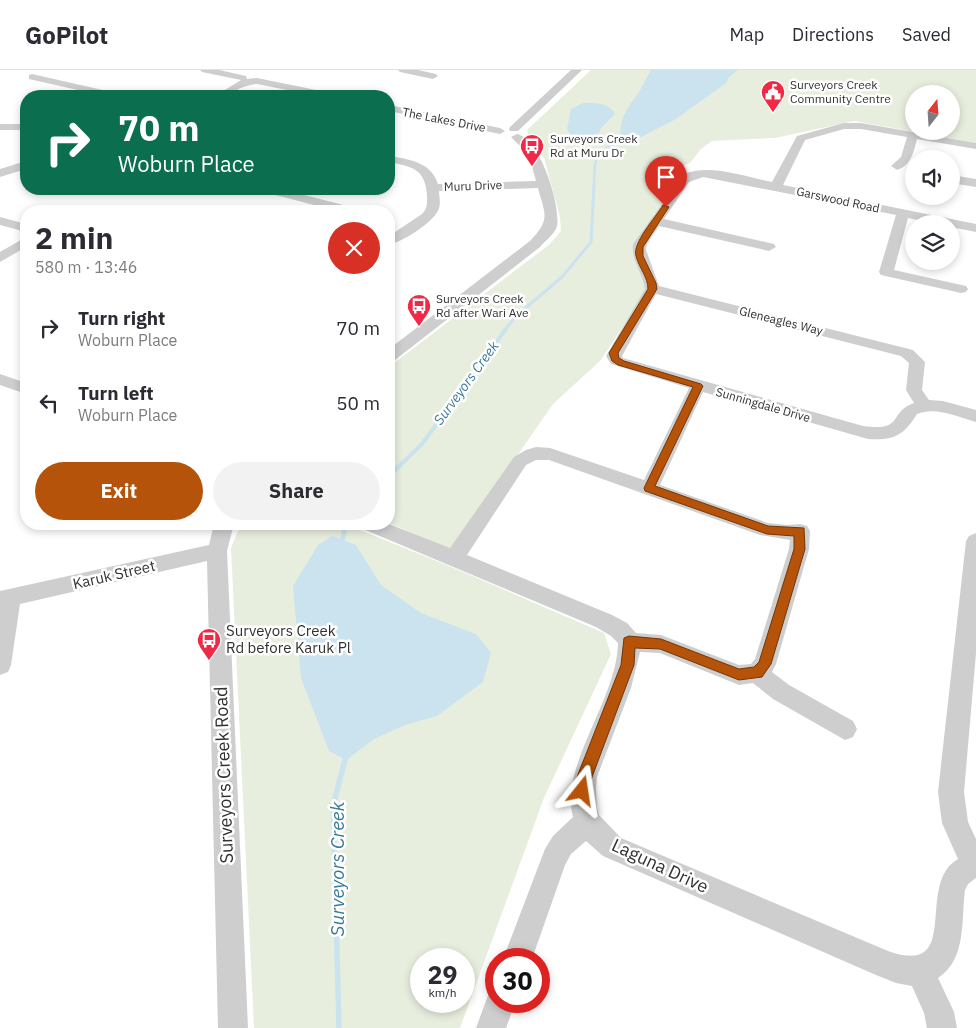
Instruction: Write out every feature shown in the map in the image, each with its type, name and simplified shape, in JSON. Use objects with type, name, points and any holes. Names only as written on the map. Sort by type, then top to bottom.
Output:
[{"type":"street","points":[[205,70],[244,80]]},
{"type":"street","points":[[403,70],[434,77]]},
{"type":"street","points":[[395,352],[546,235],[552,220],[537,162],[529,148],[516,133],[577,70]]},
{"type":"street","points":[[32,77],[89,90]]},
{"type":"street","points":[[229,90],[244,80],[258,77],[308,90]]},
{"type":"street","name":"The Lakes Drive","points":[[395,109],[500,131],[500,134],[504,136],[516,133]]},
{"type":"street","points":[[776,187],[800,140],[805,135],[851,125],[905,134]]},
{"type":"street","points":[[0,127],[20,127]]},
{"type":"street","points":[[942,140],[976,146]]},
{"type":"street","points":[[905,159],[897,166],[905,168]]},
{"type":"street","name":"Muru Drive","points":[[395,160],[425,170],[430,176],[433,188],[542,184]]},
{"type":"street","points":[[0,173],[20,167]]},
{"type":"street","name":"Garswood Road","points":[[656,221],[685,179],[699,174],[714,174],[976,228]]},
{"type":"street","points":[[960,181],[976,184]]},
{"type":"street","points":[[395,238],[430,212],[433,204],[433,188]]},
{"type":"street","points":[[291,195],[328,205]]},
{"type":"street","points":[[903,213],[886,272],[961,289]]},
{"type":"street","points":[[0,221],[20,226]]},
{"type":"street","points":[[652,289],[652,283],[640,259],[638,250],[641,242],[656,221],[769,247]]},
{"type":"street","points":[[395,228],[404,232]]},
{"type":"street","points":[[0,258],[20,245]]},
{"type":"street","name":"Gleneagles Way","points":[[652,289],[911,353],[917,362],[914,390],[924,406]]},
{"type":"street","name":"Sunningdale Drive","points":[[652,289],[615,351],[614,357],[625,364],[868,433],[884,432],[898,428],[910,410],[924,406]]},
{"type":"street","points":[[0,379],[20,387]]},
{"type":"street","points":[[649,488],[698,386]]},
{"type":"street","points":[[924,406],[939,406],[976,416]]},
{"type":"street","points":[[454,558],[520,461],[530,455],[549,453],[767,530],[788,533],[800,531],[799,549],[765,664],[757,673]]},
{"type":"street","name":"Surveyors Creek Road","points":[[222,530],[217,551],[233,1028]]},
{"type":"street","points":[[385,530],[614,626],[623,632],[629,642],[628,665],[584,777],[582,805],[587,822],[562,845],[554,858],[521,948]]},
{"type":"street","points":[[942,1028],[939,1012],[920,971],[931,967],[941,956],[946,946],[950,898],[955,880],[965,869],[975,865],[955,823],[951,792],[976,540]]},
{"type":"street","name":"Karuk Street","points":[[5,599],[217,551]]},
{"type":"street","points":[[0,665],[5,599]]},
{"type":"street","points":[[629,642],[661,644],[739,674],[757,673],[781,692],[845,729]]},
{"type":"street","name":"Laguna Drive","points":[[587,822],[596,834],[612,847],[626,854],[886,965],[910,972],[920,971]]},
{"type":"street","points":[[491,1028],[497,1013]]},
{"type":"green space","points":[[591,70],[976,70],[976,143],[959,140],[960,85],[905,85],[905,130],[854,121],[775,138],[712,141],[701,149],[690,163],[677,168],[685,174],[635,244],[648,288],[601,360],[553,404],[452,550],[395,526],[395,362],[550,244],[561,231],[560,217],[544,158],[530,143],[527,130]]},
{"type":"green space","points":[[238,530],[360,530],[454,568],[604,633],[611,654],[544,798],[489,948],[485,948],[485,960],[475,987],[475,948],[410,948],[410,1013],[465,1013],[460,1028],[254,1028],[231,548]]},
{"type":"water","points":[[651,70],[738,70],[729,77],[726,83],[676,119],[641,137],[614,146],[603,142],[620,135],[625,114]]},
{"type":"water","points":[[583,103],[605,105],[615,114],[601,128],[597,138],[591,144],[576,143],[567,129],[571,109]]},
{"type":"water","points":[[332,536],[356,545],[381,585],[421,613],[476,634],[491,653],[483,682],[437,716],[405,725],[374,739],[346,760],[329,751],[301,678],[293,586],[318,545]]},
{"type":"waterway","name":"Surveyors Creek","points":[[594,184],[596,160],[602,151],[615,142]]},
{"type":"waterway","name":"Surveyors Creek","points":[[505,330],[515,317],[562,277],[591,242],[594,184]]},
{"type":"waterway","name":"Surveyors Creek","points":[[395,470],[422,444],[506,329]]},
{"type":"waterway","name":"Surveyors Creek","points":[[342,544],[344,532]]},
{"type":"waterway","name":"Surveyors Creek","points":[[339,1028],[333,806],[346,756]]},
{"type":"place","name":"Surveyors Creek Community Centre","points":[[773,113]]},
{"type":"place","name":"Surveyors Creek Rd at Muru Dr","points":[[532,167]]},
{"type":"place","name":"Surveyors Creek Rd after Wari Ave","points":[[419,327]]},
{"type":"place","name":"Surveyors Creek Rd before Karuk Pl","points":[[209,661]]},
{"type":"route","points":[[582,791],[584,777],[628,665],[629,642],[661,644],[731,672],[746,675],[757,673],[765,664],[799,549],[800,531],[788,533],[767,530],[649,488],[698,386],[621,363],[615,359],[614,353],[652,289],[652,283],[638,250],[641,242],[666,207]]}]
